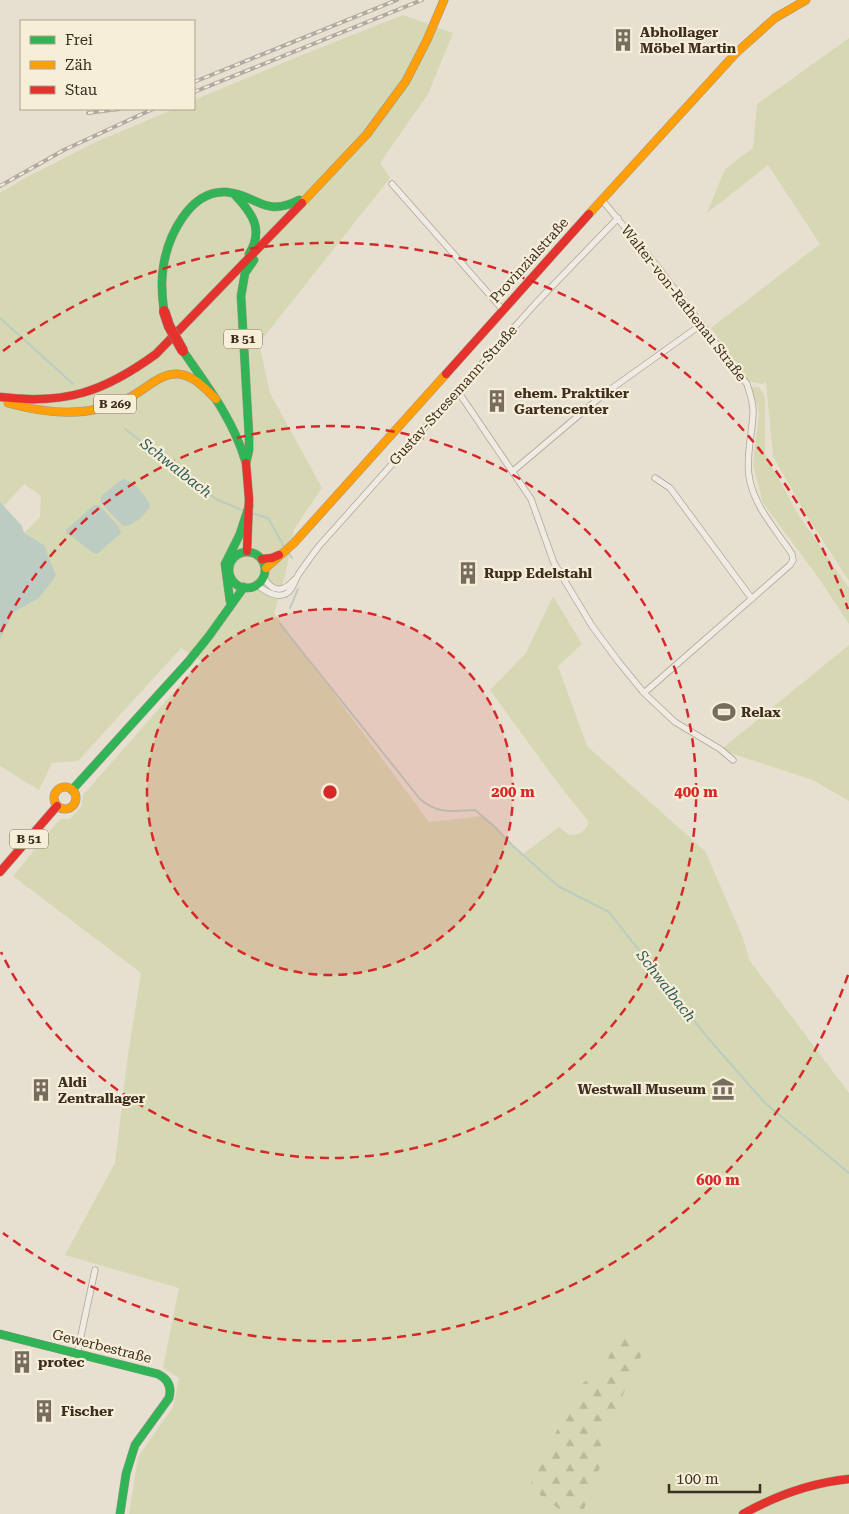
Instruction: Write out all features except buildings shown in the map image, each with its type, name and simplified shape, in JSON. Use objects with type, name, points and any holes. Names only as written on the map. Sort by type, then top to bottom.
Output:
[{"type":"main road","name":"B 51","points":[[236,272],[367,134],[402,87],[427,40],[444,0]]},
{"type":"main road","name":"Provinzialstraße","points":[[262,572],[294,543],[699,92],[756,32],[806,0]]},
{"type":"main road","name":"B 51","points":[[247,552],[249,503],[246,463],[236,432],[183,351],[169,326],[164,311],[162,279],[164,260],[176,229],[192,206],[214,192],[234,194],[265,207],[277,209],[288,207],[329,176]]},
{"type":"main road","points":[[234,194],[251,212],[256,224],[256,237],[251,251],[236,272]]},
{"type":"main road","name":"B 51","points":[[246,463],[249,450],[249,436],[241,296],[242,282],[248,266],[279,228]]},
{"type":"main road","name":"B 269","points":[[0,398],[26,400],[65,398],[92,391],[122,378],[167,344],[236,272]]},
{"type":"main road","name":"B 269","points":[[0,398],[22,408],[42,412],[57,414],[86,412],[124,400],[161,377],[181,374],[199,383],[216,399]]},
{"type":"main road","name":"B 51","points":[[230,603],[225,564],[247,520]]},
{"type":"main road","points":[[72,790],[186,665],[216,628],[239,585],[262,572],[253,552],[241,553],[232,560],[229,572],[239,585]]},
{"type":"main road","points":[[64,788],[72,790],[75,796],[72,806],[67,809],[58,806],[54,801],[56,792],[64,788]]},
{"type":"main road","name":"B 51","points":[[0,872],[58,806]]},
{"type":"main road","name":"Gewerbestraße","points":[[0,1336],[158,1374],[166,1379],[171,1387],[170,1394],[136,1445],[126,1474],[120,1514]]},
{"type":"main road","points":[[743,1514],[770,1499],[798,1488],[849,1479]]},
{"type":"street","points":[[392,184],[503,310]]},
{"type":"street","name":"Walter-von-Rathenau Straße","points":[[602,200],[702,324],[747,384],[754,413],[749,451],[749,476],[758,502],[792,554],[793,560],[790,565],[752,599],[644,693]]},
{"type":"street","name":"Gustav-Stresemann-Straße","points":[[262,572],[270,594],[281,596],[289,591],[319,546],[536,303],[618,218]]},
{"type":"street","points":[[512,471],[604,394],[702,324]]},
{"type":"street","points":[[457,390],[531,499],[554,563],[592,626],[644,693],[675,722],[733,760]]},
{"type":"street","points":[[655,478],[670,488],[752,599]]},
{"type":"street","name":"Gustav-Stresemann-Straße","points":[[262,572],[267,584],[274,589],[286,586],[296,578]]},
{"type":"street","points":[[77,1354],[95,1270]]},
{"type":"green space","points":[[403,15],[453,33],[428,94],[380,163],[390,178],[259,343],[270,393],[322,488],[294,529],[286,572],[274,613],[429,822],[483,816],[523,854],[559,827],[569,835],[576,834],[584,831],[589,822],[557,782],[490,690],[526,653],[553,596],[582,644],[558,666],[587,746],[705,851],[743,938],[750,961],[849,1093],[849,1514],[129,1514],[138,1457],[173,1407],[179,1378],[163,1368],[179,1288],[65,1255],[115,1163],[128,1055],[141,973],[13,876],[60,819],[70,819],[81,807],[83,795],[201,661],[181,648],[78,761],[52,763],[39,790],[0,766],[0,639],[14,612],[38,599],[44,545],[24,533],[40,517],[41,496],[24,484],[4,506],[0,502],[0,193],[23,179],[98,141],[172,110],[195,110],[195,100]]},
{"type":"green space","points":[[849,38],[849,581],[807,516],[773,456],[766,382],[762,384],[749,381],[711,328],[820,244],[768,165],[707,213],[725,169],[753,148],[757,104]]},
{"type":"green space","points":[[751,387],[759,387],[765,397],[765,454],[799,516],[849,588],[849,624],[818,577],[763,503],[753,464],[759,413]]},
{"type":"green space","points":[[849,645],[849,801],[813,780],[730,753],[723,748]]},
{"type":"green space","points":[[620,1329],[641,1338],[646,1346],[599,1451],[600,1467],[582,1514],[566,1514],[532,1489],[531,1478],[583,1383],[604,1369]]},
{"type":"shaded area","points":[[123,479],[139,489],[146,497],[150,506],[146,513],[127,526],[123,526],[100,502],[102,495]]},
{"type":"shaded area","points":[[0,502],[22,526],[24,533],[44,545],[56,576],[38,599],[14,612],[0,639]]},
{"type":"shaded area","points":[[94,505],[99,505],[118,526],[121,533],[97,554],[67,534],[66,530]]},
{"type":"waterway","name":"Schwalbach","points":[[0,318],[73,384]]},
{"type":"waterway","name":"Schwalbach","points":[[125,429],[216,499],[244,511]]},
{"type":"waterway","name":"Schwalbach","points":[[251,513],[268,518],[285,548]]},
{"type":"waterway","name":"Schwalbach","points":[[288,552],[292,558]]},
{"type":"waterway","points":[[290,608],[298,589]]},
{"type":"waterway","name":"Schwalbach","points":[[280,624],[420,799],[433,808],[440,810],[475,810],[558,886],[609,912],[707,1037],[765,1103],[849,1173]]},
{"type":"railway","points":[[195,82],[397,0]]},
{"type":"railway","points":[[195,92],[422,0]]},
{"type":"railway","points":[[88,113],[111,110]]},
{"type":"railway","points":[[0,186],[64,150],[151,110]]},
{"type":"traffic: fast","points":[[164,311],[162,274],[165,257],[175,230],[191,207],[213,193],[226,192],[246,197],[261,204],[277,207],[299,200]]},
{"type":"traffic: fast","points":[[235,195],[247,209],[256,230],[256,237],[249,254]]},
{"type":"traffic: fast","points":[[246,463],[249,450],[249,436],[241,296],[245,273],[254,260]]},
{"type":"traffic: fast","points":[[183,351],[210,390],[234,431],[245,460]]},
{"type":"traffic: fast","points":[[230,601],[225,564],[240,534],[249,506]]},
{"type":"traffic: fast","points":[[247,552],[254,553],[260,557],[264,563],[265,570],[264,577],[260,583],[254,587],[247,588],[240,587],[234,583],[230,577],[229,570],[230,563],[234,557],[240,553],[247,552]]},
{"type":"traffic: fast","points":[[72,790],[188,662],[244,587]]},
{"type":"traffic: fast","points":[[0,1334],[158,1374],[167,1381],[170,1390],[169,1398],[135,1445],[126,1474],[120,1514]]},
{"type":"traffic: slow","points":[[302,203],[367,134],[406,81],[427,40],[444,0]]},
{"type":"traffic: slow","points":[[589,214],[736,53],[775,18],[806,0]]},
{"type":"traffic: slow","points":[[8,403],[56,412],[88,411],[104,408],[119,402],[134,395],[160,378],[172,374],[189,377],[216,399]]},
{"type":"traffic: slow","points":[[266,568],[294,543],[446,374]]},
{"type":"traffic: slow","points":[[65,787],[75,794],[76,798],[69,808],[65,809],[55,802],[54,798],[61,788],[65,787]]},
{"type":"traffic: jam","points":[[0,397],[44,399],[83,393],[119,378],[137,367],[156,354],[302,203]]},
{"type":"traffic: jam","points":[[446,374],[589,214]]},
{"type":"traffic: jam","points":[[164,311],[169,326],[183,351]]},
{"type":"traffic: jam","points":[[246,463],[249,499],[247,551]]},
{"type":"traffic: jam","points":[[262,559],[279,555]]},
{"type":"traffic: jam","points":[[0,872],[57,806]]},
{"type":"traffic: jam","points":[[743,1514],[768,1501],[794,1491],[821,1483],[849,1479]]},
{"type":"place","name":"Abhollager Möbel Martin","points":[[623,40]]},
{"type":"place","name":"ehem. Praktiker Gartencenter","points":[[497,401]]},
{"type":"place","name":"Rupp Edelstahl","points":[[468,573]]},
{"type":"place","name":"Relax","points":[[724,712]]},
{"type":"place","name":"Westwall Museum","points":[[723,1089]]},
{"type":"place","name":"Aldi Zentrallager","points":[[41,1090]]},
{"type":"place","name":"protec","points":[[22,1362]]},
{"type":"place","name":"Fischer","points":[[44,1411]]}]
